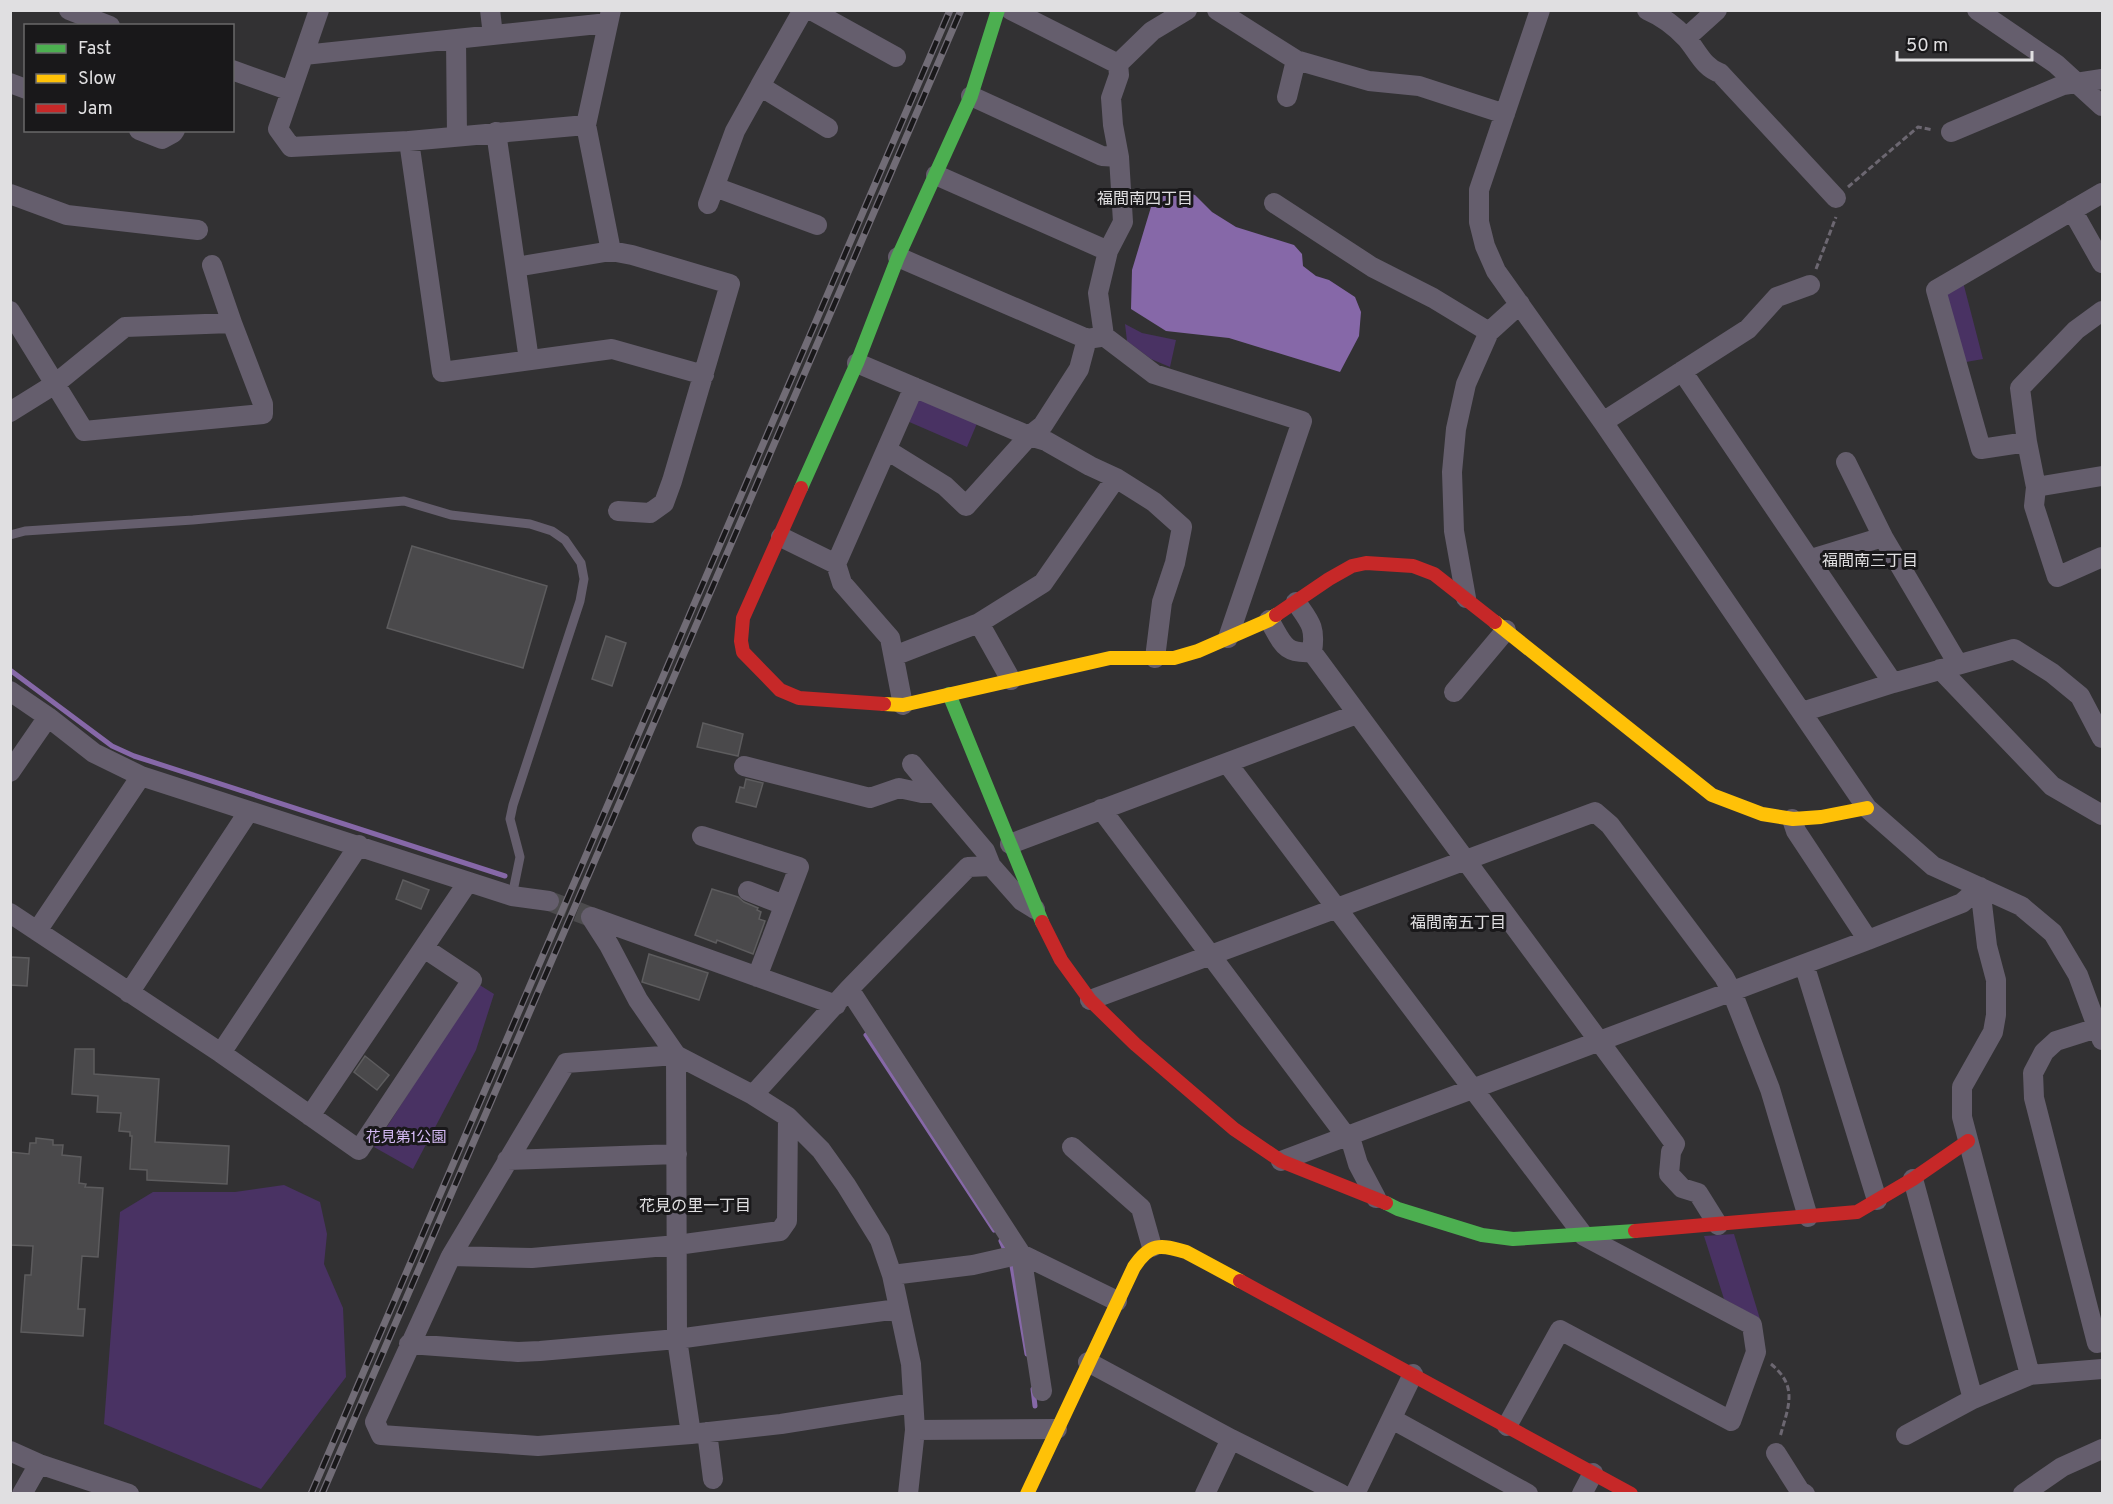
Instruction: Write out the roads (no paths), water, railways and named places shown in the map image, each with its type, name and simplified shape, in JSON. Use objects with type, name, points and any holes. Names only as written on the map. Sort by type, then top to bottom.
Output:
[{"type":"street","points":[[69,10],[105,24]]},
{"type":"street","points":[[320,10],[278,129],[291,147],[409,141],[586,124]]},
{"type":"street","points":[[490,10],[493,35]]},
{"type":"street","points":[[803,10],[735,131],[712,196],[817,225]]},
{"type":"street","points":[[811,10],[896,57]]},
{"type":"street","points":[[998,10],[970,96],[898,257],[857,363],[743,618],[741,641],[743,652],[780,690],[799,698],[903,705],[1110,658],[1174,657],[1198,651],[1269,620],[1352,566],[1366,563],[1413,566],[1434,574],[1466,598],[1712,795],[1759,813],[1792,819],[1834,815],[1867,808]]},
{"type":"street","points":[[1011,10],[1118,64]]},
{"type":"street","points":[[1118,64],[1152,31],[1187,10]]},
{"type":"street","points":[[1217,10],[1296,60],[1370,81],[1419,86],[1505,114]]},
{"type":"street","points":[[1540,10],[1479,190],[1479,222],[1485,246],[1496,271],[1603,422],[1867,808],[1933,866],[2021,906],[2053,933],[2078,975],[2100,1034],[2056,1041],[2044,1052],[2033,1073],[2034,1098],[2097,1343],[2103,1342]]},
{"type":"street","points":[[1647,10],[1658,15],[1686,38],[1710,70],[1720,73],[1836,198]]},
{"type":"street","points":[[1686,38],[1717,10]]},
{"type":"street","points":[[1977,10],[2056,64],[2103,106]]},
{"type":"street","points":[[304,55],[493,35],[610,17],[586,124],[611,251]]},
{"type":"street","points":[[456,39],[457,136]]},
{"type":"street","points":[[1287,97],[1296,60]]},
{"type":"street","points":[[887,450],[945,486],[966,506],[1029,436],[1043,425],[1079,369],[1096,338],[1098,292],[1108,251],[1123,222],[1119,157],[1111,98],[1119,75],[1118,64]]},
{"type":"street","points":[[234,71],[291,92]]},
{"type":"street","points":[[1951,132],[2063,85],[2103,79]]},
{"type":"street","points":[[760,86],[828,128]]},
{"type":"street","points":[[970,96],[1102,156],[1119,157]]},
{"type":"street","points":[[144,132],[162,139],[174,132]]},
{"type":"street","points":[[496,132],[529,360]]},
{"type":"street","points":[[409,141],[442,372],[612,349],[704,375]]},
{"type":"street","points":[[936,175],[1108,251]]},
{"type":"street","points":[[2027,441],[1981,449],[1936,290],[2103,193]]},
{"type":"street","points":[[10,194],[67,215],[198,230]]},
{"type":"street","points":[[1274,203],[1372,267],[1433,298],[1489,333]]},
{"type":"street","points":[[2073,210],[2103,263]]},
{"type":"street","points":[[516,267],[611,251],[730,284],[664,503],[650,513],[618,511]]},
{"type":"street","points":[[898,257],[1096,338],[1154,374],[1302,421],[1228,638]]},
{"type":"street","points":[[10,311],[84,431],[262,414],[262,404],[212,265]]},
{"type":"street","points":[[1603,422],[1748,329],[1777,297],[1810,285]]},
{"type":"street","points":[[1466,598],[1454,531],[1452,472],[1456,429],[1466,384],[1489,333],[1520,304]]},
{"type":"street","points":[[2103,311],[2076,330],[2020,388],[2036,487],[2034,506],[2057,577],[2103,557]]},
{"type":"street","points":[[10,412],[55,384],[125,327],[232,323]]},
{"type":"street","points":[[857,363],[1029,436],[1046,441],[1116,478],[1154,502],[1182,527],[1175,563],[1162,602],[1155,657]]},
{"type":"street","points":[[1682,371],[1893,682]]},
{"type":"street","points":[[903,705],[890,638],[842,583],[836,564],[914,387]]},
{"type":"street","points":[[1846,462],[1949,667],[2052,786],[2103,815]]},
{"type":"street","points":[[2036,487],[2103,476]]},
{"type":"street","points":[[894,656],[979,623],[1043,583],[1116,478]]},
{"type":"street","points":[[781,537],[836,564]]},
{"type":"street","points":[[1811,559],[1883,537]]},
{"type":"street","points":[[1296,602],[1312,628],[1314,637],[1312,652],[1675,1144],[1671,1152],[1669,1174],[1682,1188],[1698,1193],[1718,1225]]},
{"type":"street","points":[[1269,620],[1288,648],[1295,653],[1312,652]]},
{"type":"street","points":[[979,623],[1011,680]]},
{"type":"street","points":[[1454,692],[1506,630]]},
{"type":"street","points":[[1802,712],[1893,682],[2014,649],[2052,673],[2080,696],[2103,738]]},
{"type":"street","points":[[10,692],[48,717],[94,753],[141,776],[512,896],[549,901]]},
{"type":"street","points":[[949,694],[1036,910],[1061,960],[1090,1000],[1135,1044],[1234,1130],[1281,1161],[1376,1198],[1398,1209],[1482,1235],[1513,1239],[1584,1236],[1857,1212],[1913,1179],[1968,1141]]},
{"type":"street","points":[[1010,844],[1357,714]]},
{"type":"street","points":[[10,772],[48,717]]},
{"type":"street","points":[[1227,763],[1584,1236],[1752,1325],[1756,1352],[1731,1421],[1560,1330],[1507,1426]]},
{"type":"street","points":[[912,764],[985,851],[991,866],[1022,901],[1036,910]]},
{"type":"street","points":[[744,766],[870,798],[899,788],[922,793],[936,793]]},
{"type":"street","points":[[37,931],[141,776]]},
{"type":"street","points":[[1101,809],[1352,1144],[1358,1164],[1376,1198]]},
{"type":"street","points":[[129,993],[249,811]]},
{"type":"street","points":[[1090,1000],[1595,812],[1610,825],[1724,977],[1732,992],[1770,1089],[1808,1217]]},
{"type":"street","points":[[1792,819],[1797,831],[1868,940]]},
{"type":"street","points":[[702,836],[799,867],[757,977]]},
{"type":"street","points":[[221,1053],[359,845]]},
{"type":"street","points":[[753,1095],[849,989],[968,867],[991,866]]},
{"type":"street","points":[[310,1116],[468,882]]},
{"type":"street","points":[[1281,1161],[1868,940],[1962,903],[1980,887]]},
{"type":"street","points":[[1980,887],[1987,946],[1996,980],[1996,1015],[1993,1032],[1962,1087],[1962,1117],[2030,1375]]},
{"type":"street","points":[[748,891],[784,905]]},
{"type":"street","points":[[10,913],[221,1053],[359,1150],[472,980],[424,948]]},
{"type":"street","points":[[836,1005],[591,917],[609,945],[638,1000],[676,1055],[753,1095],[788,1117],[821,1150],[880,1240],[892,1275],[911,1364],[915,1430],[908,1494]]},
{"type":"street","points":[[1804,964],[1877,1200]]},
{"type":"street","points":[[849,989],[1021,1254],[1042,1391]]},
{"type":"street","points":[[676,1055],[677,1339],[699,1433],[713,1479]]},
{"type":"street","points":[[676,1055],[566,1063],[451,1256],[375,1422],[381,1435],[538,1446],[781,1424],[913,1403]]},
{"type":"street","points":[[451,1256],[532,1258],[677,1245],[780,1231],[787,1221],[788,1117]]},
{"type":"street","points":[[1072,1147],[1141,1208],[1152,1247]]},
{"type":"street","points":[[507,1160],[677,1154]]},
{"type":"street","points":[[1913,1179],[1973,1399]]},
{"type":"street","points":[[1027,1494],[1117,1301],[1142,1253],[1152,1247],[1168,1246],[1186,1252],[1631,1494]]},
{"type":"street","points":[[892,1275],[973,1265],[1021,1254],[1117,1301]]},
{"type":"street","points":[[409,1344],[518,1352],[677,1339],[898,1309]]},
{"type":"street","points":[[1088,1362],[1231,1439],[1341,1494]]},
{"type":"street","points":[[1906,1435],[1973,1399],[2030,1375],[2103,1369]]},
{"type":"street","points":[[1355,1494],[1413,1374]]},
{"type":"street","points":[[1392,1419],[1528,1494]]},
{"type":"street","points":[[915,1430],[1057,1429]]},
{"type":"street","points":[[1205,1494],[1231,1439]]},
{"type":"street","points":[[10,1451],[39,1464],[129,1494]]},
{"type":"street","points":[[1776,1453],[1800,1491],[1805,1494]]},
{"type":"street","points":[[2023,1494],[2062,1467],[2102,1453]]},
{"type":"street","points":[[22,1494],[39,1464]]},
{"type":"street","points":[[1582,1494],[1593,1473]]},
{"type":"lane","points":[[10,535],[25,531],[193,520],[404,501],[451,515],[530,524],[552,531],[565,540],[581,563],[584,579],[580,601],[513,805],[510,819],[520,857],[512,896]]},
{"type":"waterway","points":[[10,670],[112,746],[134,756],[505,876]]},
{"type":"waterway","points":[[866,1035],[994,1230]]},
{"type":"waterway","points":[[1001,1241],[1012,1266],[1027,1354]]},
{"type":"waterway","points":[[1033,1389],[1035,1406]]},
{"type":"tunnel","points":[[549,901],[591,917]]},
{"type":"railway","points":[[311,1494],[950,10]]},
{"type":"railway","points":[[322,1494],[961,10]]},
{"type":"district","name":"福間南四丁目","points":[[1145,198]]},
{"type":"district","name":"福間南三丁目","points":[[1870,560]]},
{"type":"district","name":"福間南五丁目","points":[[1458,922]]},
{"type":"district","name":"花見の里一丁目","points":[[695,1205]]},
{"type":"park label","name":"花見第1公園","points":[[406,1137]]}]
